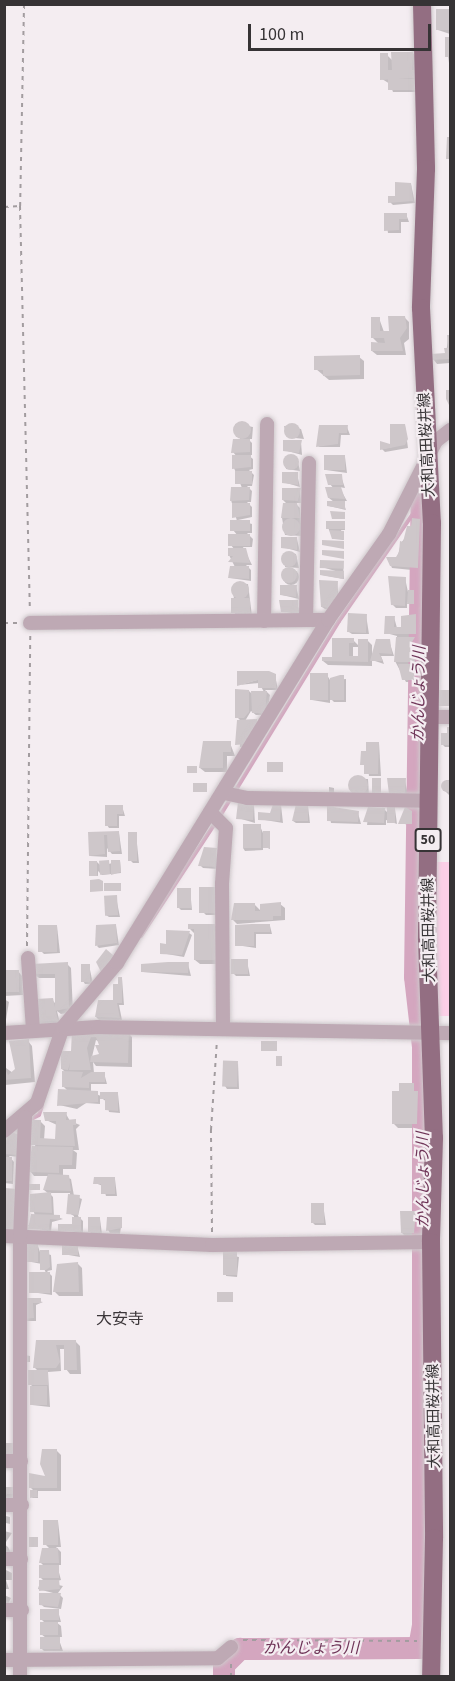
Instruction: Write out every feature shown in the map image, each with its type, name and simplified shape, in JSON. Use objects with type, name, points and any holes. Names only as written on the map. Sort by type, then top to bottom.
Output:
[{"type":"main road","name":"大和高田桜井線","points":[[422,4],[426,168],[421,308],[432,523],[429,717],[421,801],[425,1034],[424,1242],[432,1641],[430,1677]]},
{"type":"street","points":[[264,621],[267,424]]},
{"type":"street","points":[[4,1131],[26,1117],[37,1104],[63,1027],[117,963],[224,793],[328,620],[389,534],[428,462],[436,441],[450,430]]},
{"type":"street","points":[[306,620],[309,463]]},
{"type":"street","points":[[30,623],[328,620]]},
{"type":"street","points":[[429,717],[450,717]]},
{"type":"street","points":[[224,793],[247,798],[421,801]]},
{"type":"street","points":[[211,813],[226,828],[222,884],[220,1028]]},
{"type":"street","points":[[28,958],[33,1030]]},
{"type":"street","points":[[4,1033],[63,1027],[450,1033]]},
{"type":"street","points":[[20,1677],[22,1505],[20,1237],[26,1117]]},
{"type":"street","points":[[4,1236],[212,1245],[424,1242]]},
{"type":"street","points":[[4,1461],[21,1461]]},
{"type":"street","points":[[4,1505],[22,1505]]},
{"type":"street","points":[[4,1559],[21,1559]]},
{"type":"street","points":[[4,1610],[22,1610]]},
{"type":"street","points":[[4,1660],[218,1658],[231,1647]]},
{"type":"path","points":[[24,4],[20,206],[30,623],[28,958]]},
{"type":"path","points":[[4,207],[20,206]]},
{"type":"path","points":[[212,1245],[211,1130],[220,1028]]},
{"type":"path","points":[[231,1677],[231,1647],[237,1640],[432,1641]]},
{"type":"shaded area","points":[[436,862],[450,862],[450,1016],[436,1016]]},
{"type":"building","points":[[436,9],[450,9],[450,30],[436,30]]},
{"type":"building","points":[[445,37],[450,37],[450,69],[448,57],[445,57]]},
{"type":"building","points":[[391,52],[413,52],[412,70],[416,70],[416,78],[380,80],[380,53],[388,53],[388,70],[392,70]]},
{"type":"building","points":[[388,79],[416,79],[416,90],[388,90]]},
{"type":"building","points":[[447,137],[450,137],[450,159],[446,159]]},
{"type":"building","points":[[395,182],[411,183],[413,201],[388,203],[388,196],[395,196]]},
{"type":"building","points":[[384,213],[407,213],[407,219],[399,219],[399,230],[384,231]]},
{"type":"building","points":[[388,316],[405,316],[407,328],[400,338],[403,351],[371,351],[371,342],[385,343],[384,338],[371,338],[371,317],[380,317],[380,331],[389,331]]},
{"type":"building","points":[[447,335],[450,335],[450,359],[431,360],[431,354],[445,353],[444,348],[448,348]]},
{"type":"building","points":[[360,355],[360,375],[323,376],[323,370],[314,370],[314,356]]},
{"type":"building","points":[[446,390],[450,390],[450,407],[446,399]]},
{"type":"building","points":[[242,421],[248,424],[251,430],[248,436],[242,439],[236,436],[233,430],[236,424]]},
{"type":"building","points":[[289,423],[295,423],[300,431],[298,437],[289,439],[284,434],[284,428]]},
{"type":"building","points":[[390,424],[405,424],[408,439],[405,445],[380,450],[380,441],[390,444]]},
{"type":"building","points":[[319,425],[348,425],[347,433],[339,433],[338,444],[316,447]]},
{"type":"building","points":[[233,439],[250,439],[250,452],[231,453]]},
{"type":"building","points":[[283,440],[302,440],[299,453],[283,451]]},
{"type":"building","points":[[291,454],[297,456],[299,462],[297,468],[291,470],[285,468],[283,462],[285,456]]},
{"type":"building","points":[[232,455],[251,455],[251,467],[232,469]]},
{"type":"building","points":[[324,455],[345,455],[345,470],[324,470]]},
{"type":"building","points":[[235,471],[252,471],[252,484],[235,484]]},
{"type":"building","points":[[282,472],[298,472],[298,485],[282,483]]},
{"type":"building","points":[[325,474],[342,474],[343,485],[328,485]]},
{"type":"building","points":[[231,487],[250,487],[249,500],[230,501]]},
{"type":"building","points":[[325,487],[341,487],[345,499],[328,498]]},
{"type":"building","points":[[282,488],[301,488],[298,501],[282,500]]},
{"type":"building","points":[[327,501],[345,501],[345,509],[327,506]]},
{"type":"building","points":[[232,503],[250,503],[250,515],[232,518]]},
{"type":"building","points":[[283,503],[297,503],[300,518],[281,518]]},
{"type":"building","points":[[330,511],[345,512],[345,519],[332,519]]},
{"type":"building","points":[[291,518],[297,521],[300,527],[297,533],[291,536],[285,533],[282,527],[285,521]]},
{"type":"building","points":[[412,518],[420,519],[418,568],[390,566],[386,557],[396,557],[400,541],[403,542],[407,526],[411,526]]},
{"type":"building","points":[[230,520],[250,520],[250,531],[230,531]]},
{"type":"building","points":[[326,521],[345,521],[345,529],[326,529]]},
{"type":"building","points":[[329,530],[344,531],[344,539],[332,539]]},
{"type":"building","points":[[228,534],[250,534],[250,546],[228,546]]},
{"type":"building","points":[[281,537],[297,537],[297,550],[281,548]]},
{"type":"building","points":[[322,540],[344,541],[344,549],[322,545]]},
{"type":"building","points":[[228,548],[246,548],[250,563],[228,562],[233,556],[228,556]]},
{"type":"building","points":[[322,550],[344,551],[344,559],[322,555]]},
{"type":"building","points":[[289,551],[295,553],[297,559],[295,565],[289,567],[283,565],[281,559],[283,553]]},
{"type":"building","points":[[320,560],[344,561],[344,569],[320,568]]},
{"type":"building","points":[[230,566],[249,566],[249,579],[228,578]]},
{"type":"building","points":[[289,567],[295,569],[297,575],[295,581],[289,583],[283,581],[281,575],[283,569]]},
{"type":"building","points":[[320,570],[344,571],[343,579],[320,575]]},
{"type":"building","points":[[388,576],[406,577],[405,606],[391,605]]},
{"type":"building","points":[[319,580],[338,581],[337,599],[333,599],[330,608],[321,607]]},
{"type":"building","points":[[240,581],[246,584],[249,590],[246,596],[240,599],[234,596],[231,590],[234,584]]},
{"type":"building","points":[[280,585],[297,585],[296,597],[280,595]]},
{"type":"building","points":[[408,590],[414,590],[414,604],[407,604]]},
{"type":"building","points":[[231,598],[250,598],[250,613],[231,613]]},
{"type":"building","points":[[279,600],[298,600],[298,613],[281,612]]},
{"type":"building","points":[[348,613],[367,614],[366,633],[347,632]]},
{"type":"building","points":[[416,614],[416,634],[384,634],[385,616],[395,616],[394,627],[401,627],[401,616]]},
{"type":"building","points":[[396,637],[415,637],[412,642],[415,662],[394,662]]},
{"type":"building","points":[[332,638],[354,638],[354,643],[349,643],[349,656],[358,656],[358,639],[368,639],[368,662],[322,661],[322,657],[332,657]]},
{"type":"building","points":[[376,639],[390,639],[392,654],[379,653],[383,661],[370,661]]},
{"type":"building","points":[[398,664],[413,664],[415,680],[402,680]]},
{"type":"building","points":[[237,671],[269,671],[276,674],[276,688],[258,688],[258,680],[237,686]]},
{"type":"building","points":[[310,673],[328,673],[328,700],[310,700]]},
{"type":"building","points":[[344,675],[344,700],[330,700],[330,678]]},
{"type":"building","points":[[235,689],[249,690],[249,712],[244,718],[235,718]]},
{"type":"building","points":[[439,690],[450,690],[450,706],[439,706]]},
{"type":"building","points":[[251,691],[267,691],[265,713],[252,713]]},
{"type":"building","points":[[257,719],[257,728],[251,738],[246,738],[247,744],[235,745],[237,720]]},
{"type":"building","points":[[447,727],[450,727],[450,745],[441,745],[441,733],[447,733]]},
{"type":"building","points":[[203,741],[231,741],[231,752],[223,752],[223,768],[199,768]]},
{"type":"building","points":[[366,742],[379,742],[378,774],[364,774],[364,765],[360,765],[361,751],[366,751]]},
{"type":"building","points":[[267,762],[283,762],[283,772],[267,772]]},
{"type":"building","points":[[187,766],[197,766],[197,773],[187,773]]},
{"type":"building","points":[[358,775],[365,778],[368,785],[365,792],[358,795],[351,792],[348,785],[351,778]]},
{"type":"building","points":[[372,778],[381,778],[381,794],[372,794]]},
{"type":"building","points":[[387,778],[406,778],[405,794],[389,794]]},
{"type":"building","points":[[447,780],[453,786],[447,792],[441,786]]},
{"type":"building","points":[[193,783],[207,783],[207,792],[193,792]]},
{"type":"building","points":[[238,802],[254,805],[253,820],[236,819]]},
{"type":"building","points":[[273,804],[281,804],[280,821],[258,820],[258,812],[270,813]]},
{"type":"building","points":[[296,804],[308,804],[308,821],[292,821]]},
{"type":"building","points":[[105,805],[123,805],[123,814],[117,814],[117,826],[105,826]]},
{"type":"building","points":[[327,806],[359,811],[358,822],[327,821]]},
{"type":"building","points":[[368,807],[385,808],[384,823],[363,822]]},
{"type":"building","points":[[387,807],[395,807],[395,823],[387,823]]},
{"type":"building","points":[[405,807],[412,811],[412,824],[398,824]]},
{"type":"building","points":[[243,824],[261,824],[261,848],[243,848]]},
{"type":"building","points":[[119,831],[120,851],[108,852],[107,835],[104,835],[105,854],[89,856],[88,832]]},
{"type":"building","points":[[263,831],[270,831],[270,848],[263,848]]},
{"type":"building","points":[[128,832],[137,832],[137,861],[128,861]]},
{"type":"building","points":[[204,847],[217,848],[215,867],[198,866]]},
{"type":"building","points":[[109,860],[110,874],[100,875],[99,861]]},
{"type":"building","points":[[111,860],[120,860],[121,872],[111,875]]},
{"type":"building","points":[[89,861],[97,861],[97,876],[89,876]]},
{"type":"building","points":[[90,880],[103,881],[103,891],[90,892]]},
{"type":"building","points":[[104,883],[121,883],[121,891],[104,891]]},
{"type":"building","points":[[199,887],[215,887],[215,913],[199,913]]},
{"type":"building","points":[[177,888],[191,888],[191,908],[177,908]]},
{"type":"building","points":[[117,895],[118,915],[105,916],[104,896]]},
{"type":"building","points":[[281,902],[281,916],[273,916],[273,920],[231,920],[234,903],[255,903],[255,911],[260,911],[260,904]]},
{"type":"building","points":[[116,924],[117,943],[95,946],[96,925]]},
{"type":"building","points":[[188,924],[215,924],[216,960],[194,960],[194,929],[188,929]]},
{"type":"building","points":[[270,924],[270,932],[254,932],[254,946],[235,946],[235,925]]},
{"type":"building","points":[[38,925],[57,925],[57,952],[38,952]]},
{"type":"building","points":[[166,930],[190,931],[182,955],[160,954],[160,943],[166,944]]},
{"type":"building","points":[[106,949],[114,956],[101,972],[96,962]]},
{"type":"building","points":[[231,959],[248,959],[248,974],[231,974]]},
{"type":"building","points":[[68,962],[69,1008],[55,1011],[55,974],[33,974],[32,964]]},
{"type":"building","points":[[189,962],[188,973],[141,972],[141,964]]},
{"type":"building","points":[[81,964],[90,964],[90,982],[81,982]]},
{"type":"building","points":[[5,970],[19,970],[19,992],[5,992]]},
{"type":"building","points":[[118,977],[122,977],[122,1003],[117,1003],[120,1018],[95,1017],[98,1000],[113,1000],[113,984],[118,984]]},
{"type":"building","points":[[53,998],[58,1021],[33,1022],[36,999]]},
{"type":"building","points":[[72,1030],[129,1031],[128,1063],[90,1062],[91,1056],[99,1054],[95,1045],[99,1045],[96,1037],[91,1037],[87,1048],[91,1070],[69,1070],[70,1063],[68,1070],[61,1069],[61,1051],[71,1051]]},
{"type":"building","points":[[29,1039],[31,1078],[4,1080],[4,1067],[8,1075],[15,1069],[9,1041]]},
{"type":"building","points":[[261,1041],[277,1041],[277,1051],[261,1051]]},
{"type":"building","points":[[276,1056],[282,1056],[282,1066],[276,1066]]},
{"type":"building","points":[[223,1060],[238,1061],[237,1087],[222,1086]]},
{"type":"building","points":[[62,1071],[83,1072],[81,1078],[91,1072],[105,1072],[105,1082],[89,1082],[89,1088],[62,1087]]},
{"type":"building","points":[[399,1083],[414,1083],[414,1091],[418,1091],[417,1124],[392,1124],[392,1091],[399,1091]]},
{"type":"building","points":[[58,1089],[98,1091],[98,1102],[57,1106]]},
{"type":"building","points":[[100,1092],[118,1092],[118,1111],[105,1110],[105,1099],[100,1099]]},
{"type":"building","points":[[43,1112],[67,1112],[66,1120],[76,1119],[76,1125],[73,1125],[75,1146],[31,1145],[32,1120],[41,1120],[40,1138],[55,1139],[56,1121],[45,1121]]},
{"type":"building","points":[[13,1132],[18,1135],[17,1155],[4,1154],[7,1135]]},
{"type":"building","points":[[32,1146],[73,1147],[72,1165],[59,1165],[59,1173],[28,1172]]},
{"type":"building","points":[[4,1157],[12,1157],[12,1181],[4,1181]]},
{"type":"building","points":[[48,1174],[69,1175],[71,1191],[43,1190]]},
{"type":"building","points":[[94,1177],[115,1177],[115,1194],[101,1194],[101,1184],[93,1184]]},
{"type":"building","points":[[27,1184],[40,1184],[40,1190],[27,1190]]},
{"type":"building","points":[[5,1188],[17,1189],[13,1231],[5,1230]]},
{"type":"building","points":[[51,1192],[52,1213],[30,1212],[30,1194]]},
{"type":"building","points":[[68,1194],[80,1195],[78,1215],[66,1214]]},
{"type":"building","points":[[311,1203],[324,1203],[324,1223],[311,1223]]},
{"type":"building","points":[[400,1211],[416,1211],[414,1233],[401,1233]]},
{"type":"building","points":[[31,1214],[60,1215],[60,1220],[50,1219],[49,1230],[28,1229]]},
{"type":"building","points":[[72,1217],[81,1217],[81,1231],[58,1231],[58,1224],[72,1224]]},
{"type":"building","points":[[88,1217],[100,1217],[100,1232],[88,1232]]},
{"type":"building","points":[[107,1217],[122,1217],[122,1228],[106,1231]]},
{"type":"building","points":[[24,1241],[38,1241],[38,1262],[24,1262]]},
{"type":"building","points":[[62,1243],[78,1243],[78,1255],[62,1255]]},
{"type":"building","points":[[40,1250],[49,1250],[50,1267],[46,1270],[40,1270]]},
{"type":"building","points":[[223,1252],[237,1252],[237,1275],[223,1275]]},
{"type":"building","points":[[78,1262],[79,1292],[53,1292],[57,1264]]},
{"type":"building","points":[[29,1272],[50,1272],[50,1293],[29,1293]]},
{"type":"building","points":[[217,1292],[233,1292],[233,1302],[217,1302]]},
{"type":"building","points":[[24,1298],[41,1298],[41,1303],[33,1303],[34,1318],[22,1319]]},
{"type":"building","points":[[36,1340],[76,1340],[77,1370],[64,1370],[64,1345],[56,1345],[60,1362],[56,1368],[33,1368]]},
{"type":"building","points":[[28,1370],[48,1370],[48,1385],[28,1385]]},
{"type":"building","points":[[30,1386],[47,1386],[47,1405],[30,1405]]},
{"type":"building","points":[[4,1443],[15,1443],[17,1455],[6,1455]]},
{"type":"building","points":[[42,1449],[57,1449],[57,1488],[29,1488],[29,1473],[45,1476],[40,1464]]},
{"type":"building","points":[[4,1487],[15,1487],[15,1494],[7,1494],[4,1498]]},
{"type":"building","points":[[30,1490],[37,1490],[38,1497],[30,1498]]},
{"type":"building","points":[[43,1520],[58,1520],[58,1545],[43,1545]]},
{"type":"building","points":[[29,1537],[38,1537],[38,1547],[29,1547]]},
{"type":"building","points":[[42,1548],[58,1548],[59,1563],[39,1563]]},
{"type":"building","points":[[39,1565],[59,1565],[59,1578],[39,1578]]},
{"type":"building","points":[[39,1580],[59,1580],[60,1589],[39,1591]]},
{"type":"building","points":[[39,1593],[61,1593],[58,1607],[39,1605]]},
{"type":"building","points":[[40,1609],[59,1609],[59,1620],[40,1620]]},
{"type":"building","points":[[40,1622],[58,1622],[58,1635],[40,1635]]},
{"type":"building","points":[[40,1637],[60,1637],[60,1649],[40,1649]]},
{"type":"waterway","name":"かんじょう川","points":[[224,1676],[224,1665],[240,1649],[419,1648],[423,1625],[423,1047],[415,977],[422,499]]},
{"type":"waterway","points":[[220,816],[339,621],[419,505]]},
{"type":"waterway","points":[[141,936],[216,822]]},
{"type":"waterway","points":[[27,1121],[39,1115],[42,1106]]},
{"type":"district","name":"大安寺","points":[[120,1319]]}]
